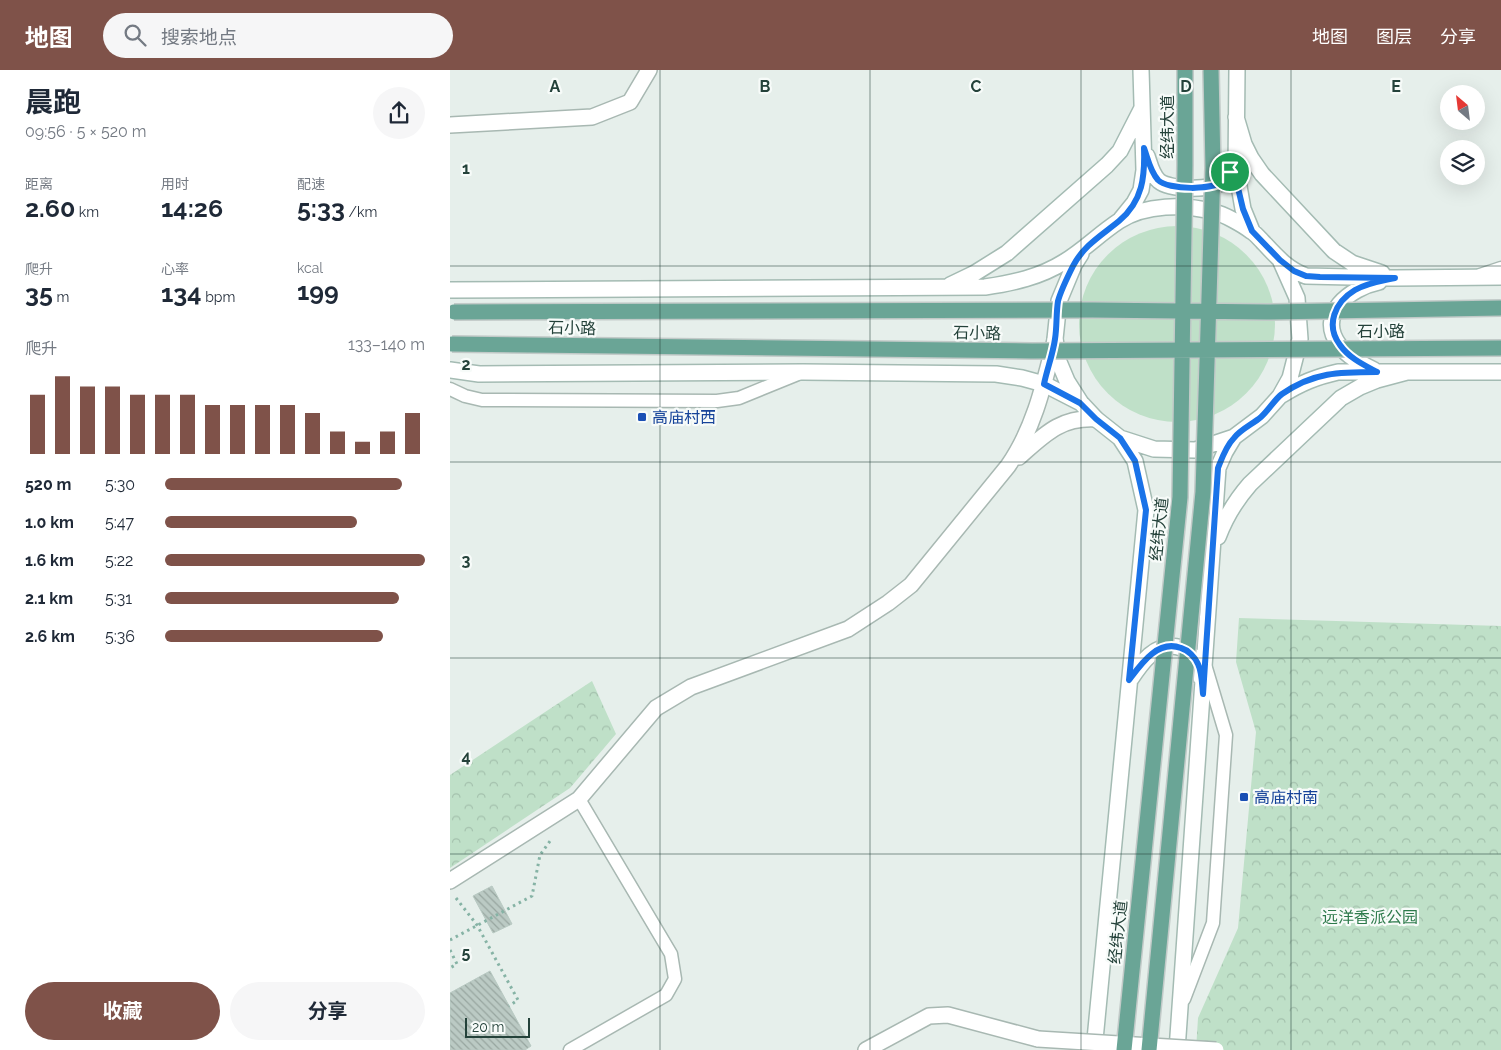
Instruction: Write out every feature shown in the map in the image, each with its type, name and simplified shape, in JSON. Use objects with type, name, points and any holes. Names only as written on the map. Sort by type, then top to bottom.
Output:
[{"type":"main road","name":"经纬大道","points":[[1124,1050],[1180,497],[1185,70]]},
{"type":"main road","points":[[1149,1050],[1203,492],[1213,168],[1211,70]]},
{"type":"main road","name":"石小路","points":[[454,312],[1092,310],[1267,312],[1501,308]]},
{"type":"main road","name":"石小路","points":[[452,344],[1032,351],[1501,348]]},
{"type":"street","points":[[450,125],[592,117],[630,102],[649,70]]},
{"type":"street","points":[[1121,220],[1141,190],[1144,170],[1141,70]]},
{"type":"street","points":[[1237,70],[1236,159],[1238,188],[1243,209],[1252,231]]},
{"type":"street","points":[[945,287],[975,274],[1007,253],[1107,165],[1120,151],[1142,108]]},
{"type":"street","points":[[1236,117],[1244,144],[1262,174],[1334,251],[1352,263],[1395,278]]},
{"type":"street","points":[[1144,148],[1152,173],[1160,182],[1169,186],[1206,188],[1218,185],[1225,180],[1236,159]]},
{"type":"street","points":[[450,290],[985,287],[1015,282],[1062,263],[1121,220],[1146,210],[1175,206],[1216,212],[1252,231],[1280,260],[1294,271],[1306,276],[1395,278],[1501,277]]},
{"type":"street","points":[[450,881],[579,799],[656,708],[691,687],[848,629],[888,603],[911,585],[1021,448],[1044,384],[1055,340],[1058,301],[1074,265],[1085,248]]},
{"type":"street","points":[[1120,438],[1154,449],[1195,450],[1234,437],[1262,416],[1280,396],[1290,378],[1300,339],[1297,298],[1280,260]]},
{"type":"street","points":[[1377,372],[1359,362],[1340,345],[1333,328],[1332,318],[1336,307],[1354,290],[1368,284],[1395,278]]},
{"type":"street","points":[[1055,340],[1067,382],[1080,403],[1096,419],[1120,438],[1135,461],[1146,510],[1094,1050]]},
{"type":"street","points":[[450,370],[479,374],[803,372],[996,374],[1044,384],[1080,403]]},
{"type":"street","points":[[1280,396],[1302,382],[1338,372],[1501,372]]},
{"type":"street","points":[[1213,550],[1226,516],[1237,499],[1250,484],[1341,398],[1377,380],[1406,372]]},
{"type":"street","points":[[1008,466],[1059,425],[1070,420],[1082,418],[1096,419]]},
{"type":"street","points":[[1178,1050],[1218,468],[1224,452],[1234,437]]},
{"type":"street","points":[[1129,680],[1142,663],[1152,654],[1161,648],[1175,646],[1184,648],[1193,655],[1198,664],[1203,694]]},
{"type":"street","points":[[866,1050],[929,1016],[948,1015],[1038,1039],[1216,1050]]},
{"type":"lane","points":[[1472,277],[1501,268]]},
{"type":"lane","points":[[450,389],[465,396],[482,400],[698,402],[739,398],[803,372]]},
{"type":"lane","points":[[1182,1004],[1213,923],[1226,735],[1205,667]]},
{"type":"lane","points":[[570,1050],[666,995],[675,979],[671,954],[579,799]]},
{"type":"path","points":[[450,940],[532,896],[540,855],[551,839]]},
{"type":"path","points":[[456,896],[478,925],[518,1000],[509,1006]]},
{"type":"path","points":[[450,950],[457,964],[450,968]]},
{"type":"green space","points":[[1177,226],[1205,230],[1223,238],[1239,248],[1253,262],[1271,296],[1275,324],[1271,352],[1263,370],[1253,386],[1239,400],[1205,418],[1177,422],[1149,418],[1131,410],[1115,400],[1101,386],[1083,352],[1079,324],[1083,296],[1091,278],[1101,262],[1115,248],[1149,230]]},
{"type":"green space","name":"远洋香派公园","points":[[1239,618],[1501,626],[1501,1050],[1196,1050],[1198,1018],[1238,928],[1256,732],[1236,662]]},
{"type":"green space","points":[[592,681],[616,734],[570,788],[450,868],[450,775]]},
{"type":"building","points":[[492,886],[512,924],[493,933],[473,896]]},
{"type":"building","points":[[490,971],[531,1046],[525,1050],[450,1050],[450,993]]},
{"type":"place","name":"高庙村西","points":[[642,417]]},
{"type":"place","name":"高庙村南","points":[[1244,797]]},
{"type":"route","points":[[1144,148],[1152,173],[1160,182],[1169,186],[1206,188],[1218,185],[1225,180],[1230,172],[1236,159],[1238,188],[1243,209],[1252,231],[1280,260],[1294,271],[1306,276],[1320,277],[1395,278],[1368,284],[1354,290],[1336,307],[1332,318],[1335,337],[1340,345],[1348,354],[1377,372],[1338,372],[1302,382],[1280,396],[1262,416],[1234,437],[1224,452],[1218,468],[1203,694],[1198,664],[1193,655],[1184,648],[1175,646],[1161,648],[1152,654],[1142,663],[1129,680],[1146,510],[1135,461],[1120,438],[1096,419],[1080,403],[1044,384],[1055,340],[1058,301],[1074,265],[1085,248],[1099,235],[1121,220],[1134,203],[1141,190],[1144,170],[1144,148]]}]
